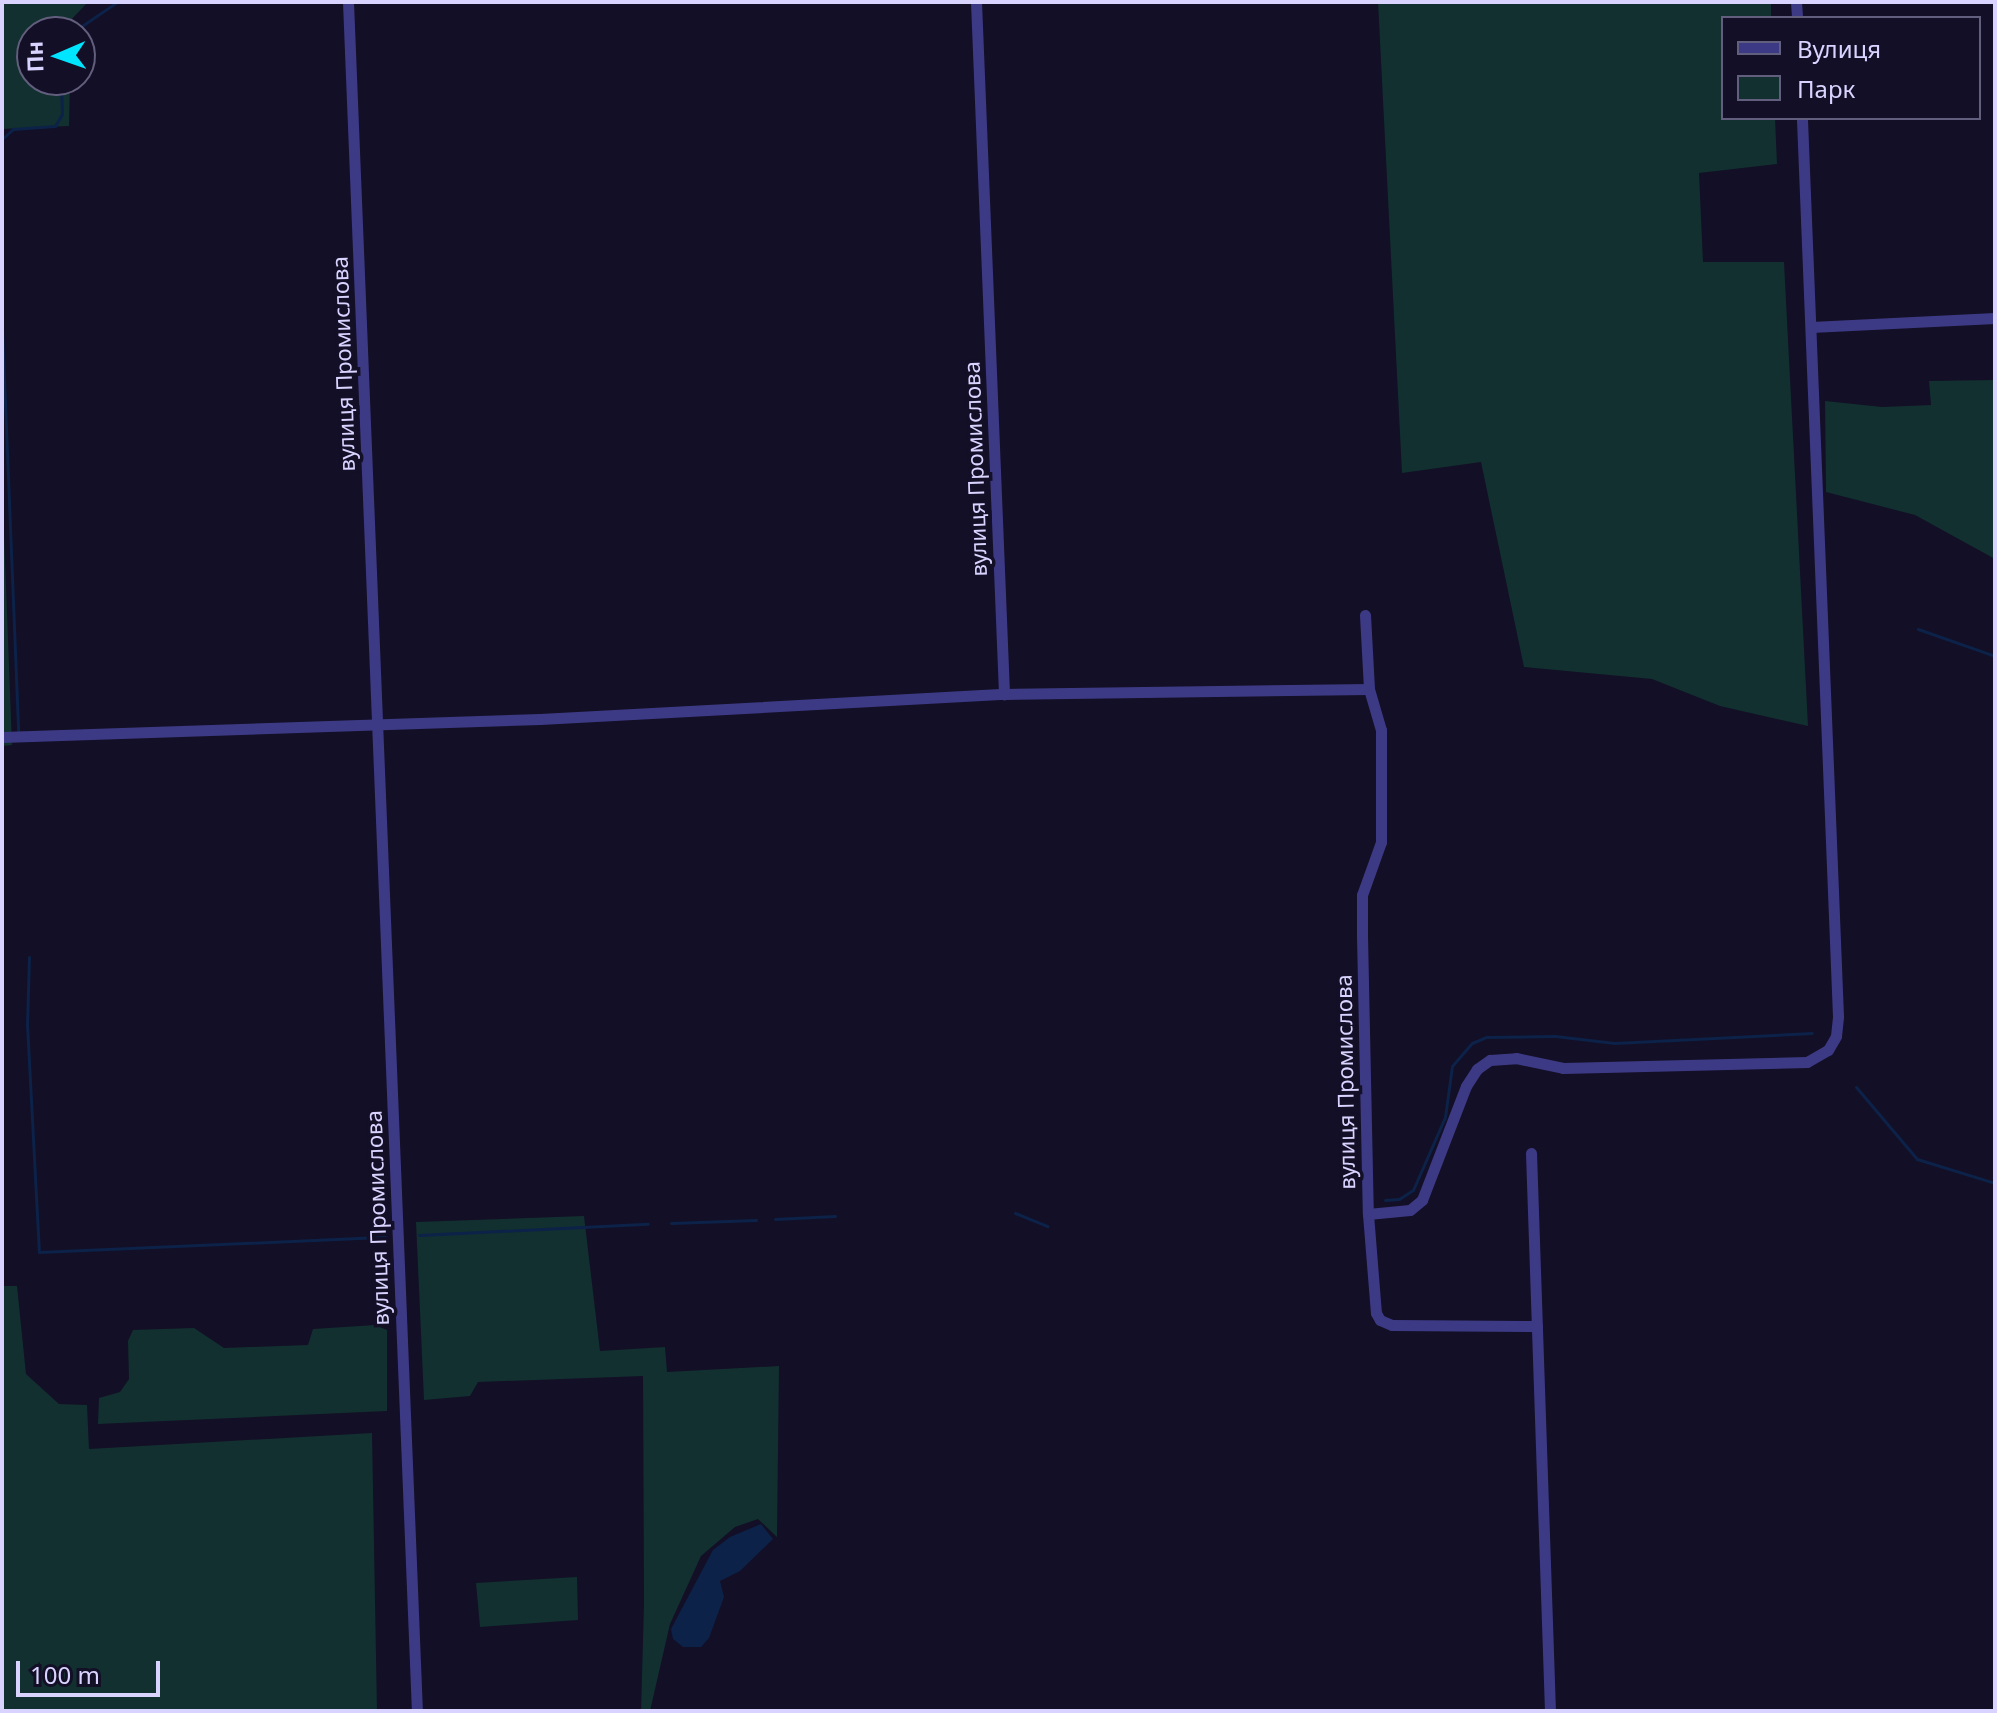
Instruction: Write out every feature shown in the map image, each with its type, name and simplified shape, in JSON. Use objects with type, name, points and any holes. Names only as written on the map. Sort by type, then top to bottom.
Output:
[{"type":"street","name":"вулиця Промислова","points":[[348,2],[417,1711]]},
{"type":"street","name":"вулиця Промислова","points":[[976,2],[1004,694]]},
{"type":"street","points":[[1368,1214],[1410,1210],[1422,1200],[1466,1086],[1477,1069],[1490,1060],[1516,1058],[1563,1068],[1807,1062],[1828,1050],[1836,1036],[1838,1016],[1802,120]]},
{"type":"street","points":[[1811,327],[1995,318]]},
{"type":"street","name":"вулиця Промислова","points":[[1365,615],[1369,689],[1381,730],[1381,842],[1362,895],[1368,1214],[1375,1309],[1384,1323],[1537,1326]]},
{"type":"street","points":[[2,737],[377,724],[1004,694],[1369,689]]},
{"type":"street","points":[[1531,1153],[1550,1711]]},
{"type":"green space","points":[[2,2],[88,2],[75,16],[16,16],[16,96],[70,96],[69,126],[2,129]]},
{"type":"green space","points":[[1378,2],[1771,2],[1771,16],[1721,16],[1721,120],[1775,120],[1777,164],[1699,173],[1703,262],[1784,262],[1808,726],[1720,706],[1652,679],[1524,667],[1481,462],[1402,473]]},
{"type":"green space","points":[[1995,380],[1995,559],[1915,515],[1826,492],[1825,401],[1882,407],[1931,405],[1929,381]]},
{"type":"green space","points":[[2,481],[12,745],[2,746]]},
{"type":"green space","points":[[584,1216],[600,1351],[665,1347],[667,1372],[779,1366],[777,1537],[758,1519],[735,1527],[701,1556],[670,1624],[650,1711],[641,1711],[643,1376],[478,1382],[470,1396],[424,1400],[416,1222]]},
{"type":"green space","points":[[2,1286],[17,1286],[26,1374],[59,1404],[87,1405],[89,1449],[372,1433],[377,1711],[2,1711]]},
{"type":"green space","points":[[375,1325],[387,1330],[387,1411],[98,1424],[99,1398],[120,1392],[129,1379],[128,1341],[133,1330],[194,1328],[224,1348],[308,1345],[313,1329]]},
{"type":"green space","points":[[577,1577],[578,1620],[480,1627],[476,1583]]},
{"type":"water","points":[[761,1524],[773,1539],[740,1571],[720,1581],[724,1597],[709,1638],[701,1647],[683,1647],[673,1639],[671,1629],[713,1550],[730,1537]]},
{"type":"waterway","points":[[96,16],[117,2]]},
{"type":"waterway","points":[[2,139],[13,129],[55,126],[62,114],[61,96]]},
{"type":"waterway","points":[[2,328],[18,732]]},
{"type":"waterway","points":[[1918,629],[1995,656]]},
{"type":"waterway","points":[[29,957],[27,1024],[39,1252],[386,1237]]},
{"type":"waterway","points":[[1385,1200],[1399,1199],[1413,1190],[1445,1117],[1452,1066],[1472,1043],[1486,1037],[1555,1036],[1615,1043],[1812,1033]]},
{"type":"waterway","points":[[1856,1087],[1917,1159],[1995,1183]]},
{"type":"waterway","points":[[1015,1213],[1047,1226]]},
{"type":"waterway","points":[[775,1219],[835,1216]]},
{"type":"waterway","points":[[671,1223],[756,1220]]},
{"type":"waterway","points":[[419,1235],[648,1224]]}]
